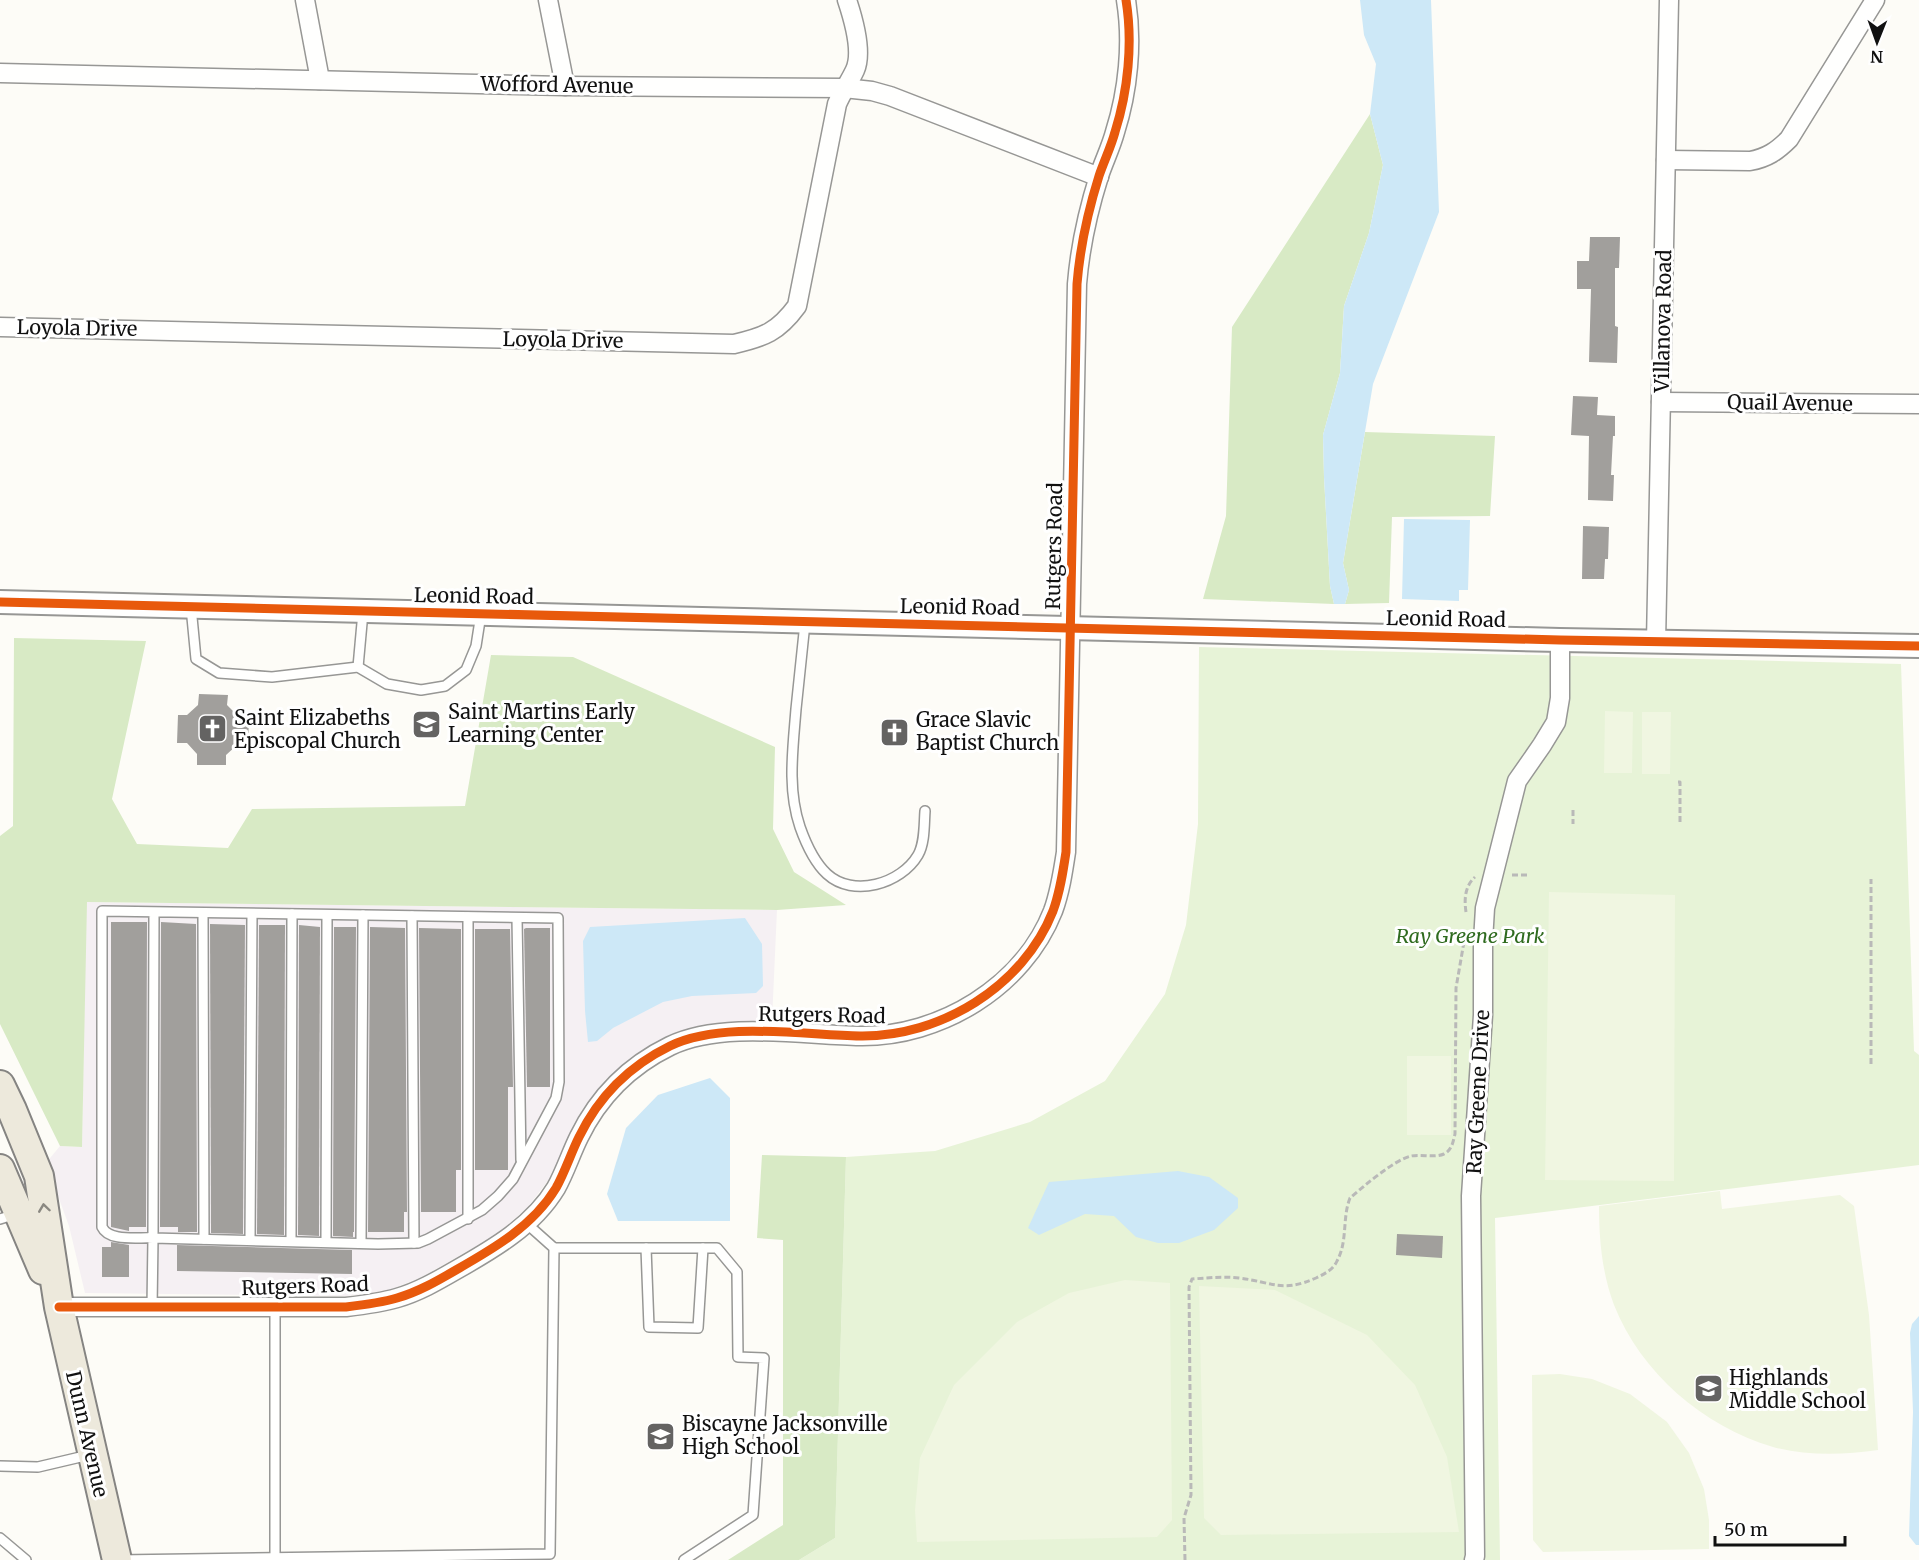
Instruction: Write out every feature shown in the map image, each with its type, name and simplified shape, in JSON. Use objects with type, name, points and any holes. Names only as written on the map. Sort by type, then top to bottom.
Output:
[{"type":"main road","name":"Dunn Avenue","points":[[0,1085],[39,1176],[59,1307],[117,1560]]},
{"type":"main road","name":"Dunn Avenue","points":[[0,1170],[9,1216],[59,1307]]},
{"type":"street","points":[[305,0],[320,80]]},
{"type":"street","points":[[548,0],[565,86]]},
{"type":"street","name":"Loyola Drive","points":[[0,327],[734,344],[752,340],[770,333],[785,322],[797,306],[837,104],[856,69],[857,41],[847,0]]},
{"type":"street","name":"Rutgers Road","points":[[59,1307],[346,1307],[398,1298],[425,1288],[484,1254],[526,1223],[544,1206],[556,1187],[590,1116],[609,1091],[627,1073],[652,1055],[679,1042],[705,1034],[724,1032],[862,1036],[887,1035],[913,1030],[941,1021],[970,1006],[996,987],[1018,966],[1039,938],[1052,912],[1061,886],[1066,852],[1077,284],[1083,234],[1123,104],[1128,73],[1126,0]]},
{"type":"street","name":"Villanova Road","points":[[1656,642],[1670,0]]},
{"type":"street","points":[[1666,160],[1750,161],[1763,159],[1776,152],[1789,139],[1875,0]]},
{"type":"street","name":"Wofford Avenue","points":[[0,73],[565,86],[844,88],[872,91],[890,96],[1099,177]]},
{"type":"street","name":"Quail Avenue","points":[[1661,402],[1919,404]]},
{"type":"street","name":"Leonid Road","points":[[0,602],[1560,640],[1919,646]]},
{"type":"street","name":"Ray Greene Drive","points":[[1474,1560],[1471,1196],[1483,1014],[1485,908],[1517,782],[1556,722],[1560,698],[1560,640]]},
{"type":"lane","points":[[191,607],[196,658],[219,673],[272,677],[358,667],[387,684],[421,690],[446,686],[466,670],[476,646],[481,614]]},
{"type":"lane","points":[[358,667],[363,611]]},
{"type":"lane","points":[[805,622],[792,755],[793,796],[799,826],[811,854],[827,875],[846,885],[871,887],[900,875],[918,855],[924,834],[925,811]]},
{"type":"lane","points":[[102,911],[154,912],[558,918],[559,1088],[547,1118],[513,1179],[482,1210],[438,1235],[414,1243],[153,1238],[111,1236],[104,1232],[102,1227],[102,911]]},
{"type":"lane","points":[[152,1308],[154,912]]},
{"type":"lane","points":[[203,913],[204,1239]]},
{"type":"lane","points":[[250,1240],[252,914]]},
{"type":"lane","points":[[291,1242],[292,914]]},
{"type":"lane","points":[[326,1242],[327,915]]},
{"type":"lane","points":[[361,1243],[363,915]]},
{"type":"lane","points":[[412,916],[414,1243]]},
{"type":"lane","points":[[468,917],[468,1219]]},
{"type":"lane","points":[[518,918],[521,1163]]},
{"type":"lane","points":[[526,1223],[554,1248],[717,1248],[737,1272],[738,1357],[764,1358],[753,1515],[684,1560]]},
{"type":"lane","points":[[117,1560],[550,1554],[554,1248]]},
{"type":"lane","points":[[646,1248],[649,1327],[698,1328],[703,1248]]},
{"type":"lane","points":[[275,1306],[275,1557]]},
{"type":"lane","points":[[0,1466],[38,1467],[91,1454]]},
{"type":"lane","points":[[0,1538],[26,1560]]},
{"type":"path","points":[[1678,782],[1680,782],[1680,825]]},
{"type":"path","points":[[1573,810],[1573,824]]},
{"type":"path","points":[[1503,875],[1528,875]]},
{"type":"path","points":[[1467,917],[1465,893],[1474,878],[1483,876]]},
{"type":"path","points":[[1871,879],[1871,1064]]},
{"type":"path","points":[[1185,1560],[1184,1518],[1191,1495],[1190,1282],[1192,1279],[1237,1277],[1287,1287],[1301,1285],[1327,1273],[1337,1263],[1343,1248],[1347,1206],[1350,1198],[1401,1160],[1413,1156],[1443,1154],[1449,1150],[1455,1134],[1456,988],[1465,935]]},
{"type":"shaded area","points":[[86,902],[777,910],[772,1021],[718,1023],[675,1033],[640,1052],[606,1079],[582,1110],[550,1178],[527,1208],[496,1235],[422,1277],[387,1291],[347,1296],[85,1293],[69,1226],[46,1163],[60,1146],[82,1147]]},
{"type":"green space","points":[[1370,114],[1383,165],[1369,233],[1344,306],[1340,373],[1323,435],[1330,586],[1334,604],[1203,599],[1226,516],[1232,327]]},
{"type":"green space","points":[[1365,432],[1495,436],[1490,516],[1392,517],[1389,603],[1345,604],[1349,590],[1343,563]]},
{"type":"green space","points":[[14,638],[146,641],[112,799],[137,844],[228,848],[252,809],[465,806],[491,655],[573,657],[775,747],[773,829],[794,872],[846,905],[777,910],[87,902],[82,1147],[60,1146],[0,1024],[0,836],[13,826]]},
{"type":"green space","name":"Ray Greene Park","points":[[1199,647],[1901,664],[1914,1051],[1919,1055],[1919,1165],[1495,1218],[1500,1560],[799,1560],[835,1538],[846,1157],[935,1151],[1030,1122],[1105,1081],[1165,994],[1186,925],[1198,824]]},
{"type":"green space","points":[[1605,711],[1633,712],[1632,773],[1604,773]]},
{"type":"green space","points":[[1642,712],[1671,712],[1670,774],[1642,774]]},
{"type":"green space","points":[[1549,892],[1675,895],[1674,1181],[1545,1180]]},
{"type":"green space","points":[[1407,1056],[1451,1056],[1451,1135],[1407,1135]]},
{"type":"green space","points":[[762,1155],[846,1157],[835,1538],[799,1560],[728,1560],[783,1525],[783,1240],[757,1238]]},
{"type":"green space","points":[[1720,1191],[1722,1209],[1840,1195],[1854,1206],[1869,1315],[1878,1450],[1839,1454],[1812,1453],[1773,1447],[1747,1438],[1722,1426],[1677,1394],[1640,1353],[1614,1305],[1607,1281],[1601,1243],[1599,1206]]},
{"type":"green space","points":[[1125,1280],[1170,1283],[1172,1520],[1157,1537],[917,1542],[915,1510],[920,1458],[954,1385],[1017,1322],[1069,1293]]},
{"type":"green space","points":[[1199,1286],[1275,1290],[1367,1335],[1415,1385],[1447,1457],[1459,1532],[1221,1535],[1204,1518]]},
{"type":"green space","points":[[1560,1374],[1592,1379],[1630,1394],[1667,1422],[1689,1453],[1704,1489],[1709,1520],[1709,1549],[1543,1552],[1533,1540],[1532,1375]]},
{"type":"water","points":[[1360,0],[1431,0],[1439,212],[1373,384],[1343,563],[1349,590],[1345,604],[1334,604],[1330,586],[1323,435],[1340,373],[1344,306],[1369,233],[1383,165],[1370,114],[1376,64],[1364,35]]},
{"type":"water","points":[[1404,519],[1470,520],[1468,590],[1459,590],[1459,601],[1402,599]]},
{"type":"water","points":[[745,918],[762,944],[763,986],[756,993],[692,996],[663,1002],[613,1028],[597,1041],[588,1042],[583,941],[590,927]]},
{"type":"water","points":[[710,1078],[730,1098],[730,1221],[618,1221],[607,1194],[626,1128],[658,1095]]},
{"type":"water","points":[[1178,1171],[1209,1177],[1238,1198],[1238,1208],[1214,1230],[1179,1243],[1158,1243],[1136,1237],[1114,1216],[1085,1214],[1039,1235],[1028,1228],[1049,1182]]},
{"type":"water","points":[[1919,1316],[1919,1545],[1916,1545],[1909,1536],[1913,1412],[1910,1333],[1912,1324]]},
{"type":"building","points":[[1590,237],[1620,237],[1619,268],[1615,268],[1617,363],[1589,362],[1591,289],[1577,289],[1577,261],[1589,261]]},
{"type":"building","points":[[1573,396],[1598,397],[1597,415],[1615,416],[1611,475],[1614,475],[1613,501],[1588,500],[1589,436],[1571,435]]},
{"type":"building","points":[[1583,526],[1609,527],[1608,559],[1605,559],[1604,579],[1582,579]]},
{"type":"building","name":"Saint Elizabeths Episcopal Church","points":[[199,694],[228,695],[227,705],[237,715],[249,716],[248,746],[237,745],[226,755],[226,765],[197,765],[197,754],[187,743],[177,743],[178,715],[187,715],[198,705]]},
{"type":"building","points":[[111,922],[147,922],[146,1227],[129,1227],[129,1231],[111,1227]]},
{"type":"building","points":[[161,922],[196,924],[197,1232],[178,1232],[178,1227],[160,1227]]},
{"type":"building","points":[[210,924],[245,925],[243,1234],[211,1233]]},
{"type":"building","points":[[259,925],[285,925],[284,1235],[257,1234]]},
{"type":"building","points":[[299,925],[320,927],[319,1236],[298,1235]]},
{"type":"building","points":[[334,927],[356,927],[353,1237],[333,1236]]},
{"type":"building","points":[[370,927],[405,928],[407,1212],[404,1212],[404,1232],[368,1232]]},
{"type":"building","points":[[419,928],[461,929],[461,1170],[456,1170],[456,1212],[421,1212]]},
{"type":"building","points":[[550,928],[550,1087],[527,1087],[524,929]]},
{"type":"building","points":[[475,929],[510,929],[513,1087],[508,1087],[508,1170],[475,1170]]},
{"type":"building","points":[[1397,1234],[1443,1236],[1442,1258],[1396,1255]]},
{"type":"building","points":[[111,1242],[129,1245],[129,1277],[102,1277],[102,1247],[111,1247]]},
{"type":"building","points":[[177,1245],[352,1250],[352,1274],[177,1271]]},
{"type":"cycle path","points":[[59,1307],[346,1307],[378,1303],[405,1296],[484,1254],[536,1214],[556,1188],[579,1137],[596,1108],[628,1073],[655,1054],[691,1038],[713,1034],[763,1031],[860,1036],[890,1034],[920,1028],[948,1017],[975,1002],[1000,984],[1021,963],[1039,938],[1053,911],[1066,852],[1077,284],[1082,243],[1091,202],[1113,138],[1126,84],[1129,50],[1126,0]]},
{"type":"cycle path","points":[[0,602],[1560,640],[1919,646]]},
{"type":"place","name":"Saint Martins Early Learning Center","points":[[427,724]]},
{"type":"place","name":"Saint Elizabeths Episcopal Church","points":[[213,729]]},
{"type":"place","name":"Grace Slavic Baptist Church","points":[[895,732]]},
{"type":"place","name":"Highlands Middle School","points":[[1708,1389]]},
{"type":"place","name":"Biscayne Jacksonville High School","points":[[661,1436]]}]
